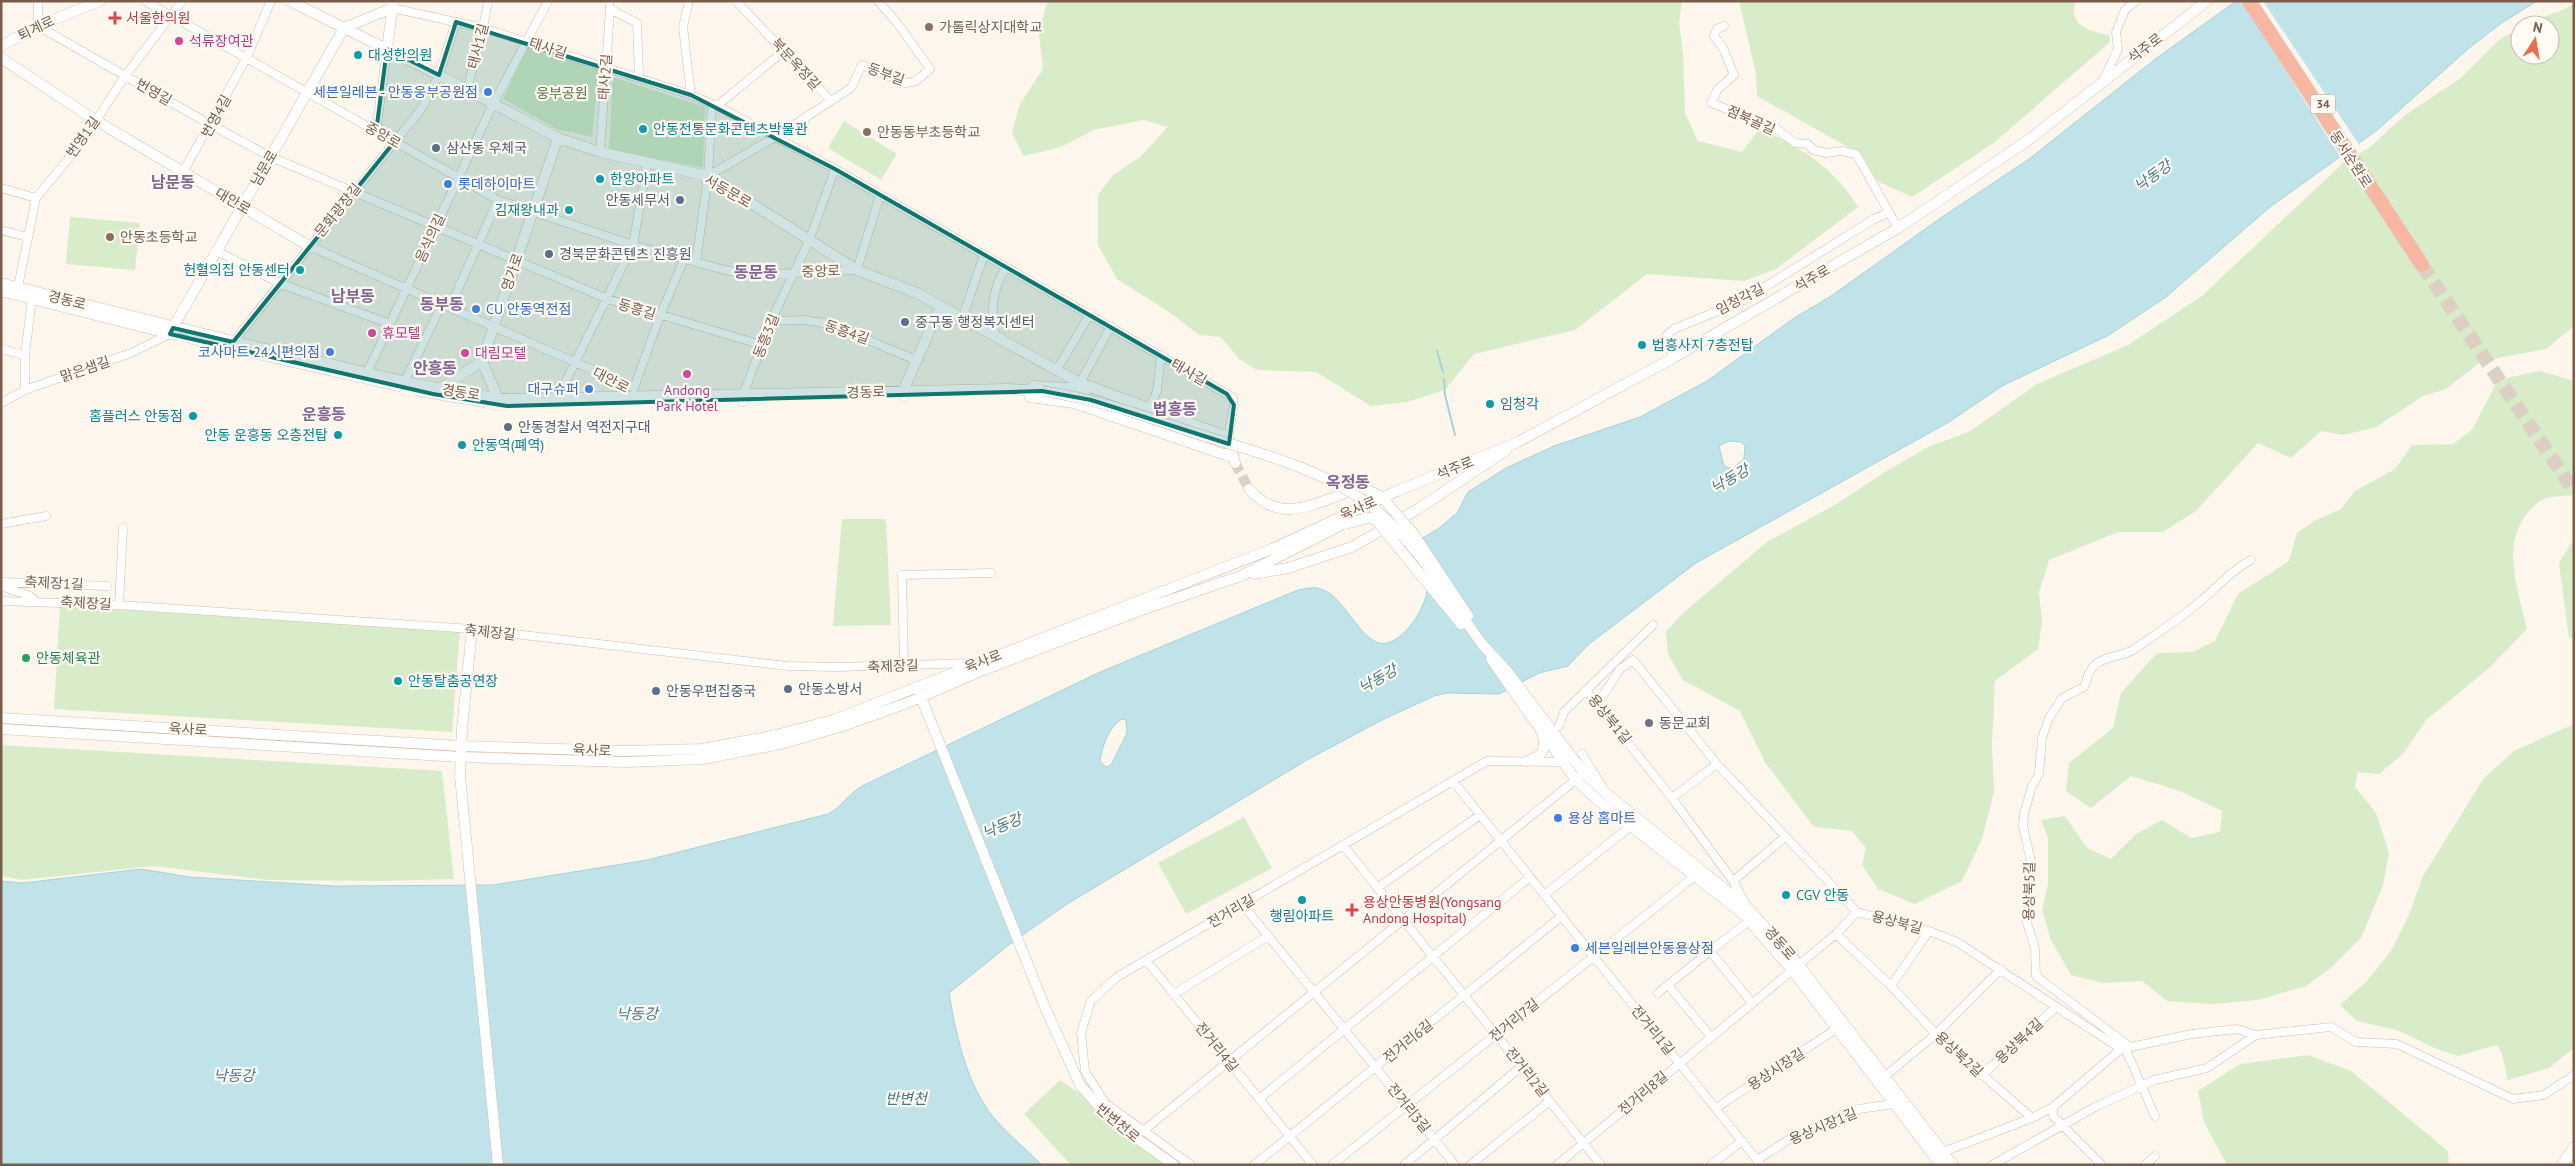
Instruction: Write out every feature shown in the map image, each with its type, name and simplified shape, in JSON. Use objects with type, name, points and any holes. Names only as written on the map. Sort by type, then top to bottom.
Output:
[{"type":"highway","name":"동서순환로","points":[[2249,1],[2424,263]]},
{"type":"highway","name":"동서순환로","points":[[2257,1],[2384,204]]},
{"type":"street","points":[[38,1],[38,26]]},
{"type":"street","name":"퇴계로","points":[[1,46],[38,26],[100,1]]},
{"type":"street","name":"중앙로","points":[[144,1],[498,200],[532,213],[633,245],[751,275],[858,270]]},
{"type":"street","name":"번영1길","points":[[18,288],[36,198],[82,142],[125,76],[182,1]]},
{"type":"street","points":[[246,59],[271,1]]},
{"type":"street","name":"서동문로","points":[[290,1],[439,75],[558,138],[600,152],[647,164],[708,176],[858,270],[917,293],[1056,371],[1096,390]]},
{"type":"street","name":"태사1길","points":[[467,90],[484,28],[488,1]]},
{"type":"street","name":"음식의길","points":[[367,373],[494,104],[548,1]]},
{"type":"street","points":[[689,1],[683,27],[691,95]]},
{"type":"street","name":"북문옥정길","points":[[736,1],[830,100],[775,137]]},
{"type":"street","name":"동부길","points":[[830,100],[851,88],[862,65],[905,83],[916,82],[930,69],[898,24],[878,1]]},
{"type":"street","points":[[2104,80],[2118,49],[2116,32],[2125,10],[2136,1]]},
{"type":"street","name":"석주로","points":[[1382,497],[1516,443],[1673,358],[1898,228],[2027,140],[2207,1]]},
{"type":"street","points":[[344,28],[392,5]]},
{"type":"street","points":[[376,132],[392,5]]},
{"type":"street","name":"태사길","points":[[392,5],[484,28],[526,41],[606,66],[691,95],[714,105],[835,169],[984,256],[1111,326],[1233,398],[1234,405],[1228,437]]},
{"type":"street","points":[[609,5],[637,23],[639,78]]},
{"type":"street","name":"태사2길","points":[[600,152],[609,5]]},
{"type":"street","points":[[439,75],[456,22]]},
{"type":"street","name":"번영길","points":[[38,26],[211,125],[271,157],[353,192]]},
{"type":"street","name":"점북골길","points":[[1724,26],[1717,29],[1714,36],[1734,74],[1718,89],[1711,103],[1773,126],[1790,139],[1808,144],[1814,150],[1826,153],[1842,151],[1856,154],[1898,228]]},
{"type":"street","name":"남문로","points":[[171,331],[344,28]]},
{"type":"street","points":[[696,262],[708,176],[714,105],[784,50]]},
{"type":"street","name":"번영4길","points":[[183,172],[211,125],[246,59]]},
{"type":"street","name":"대안로","points":[[3,62],[95,120],[309,246],[576,363],[634,397]]},
{"type":"street","name":"문화광장길","points":[[232,342],[422,108],[439,75]]},
{"type":"street","points":[[708,176],[775,137]]},
{"type":"street","name":"영가로","points":[[482,361],[558,138]]},
{"type":"street","points":[[576,363],[633,245],[647,164]]},
{"type":"street","points":[[810,241],[835,169]]},
{"type":"street","points":[[1,188],[36,198]]},
{"type":"street","name":"동흥길","points":[[353,192],[608,300],[762,345]]},
{"type":"street","points":[[858,270],[880,195]]},
{"type":"street","points":[[405,381],[446,306],[498,200]]},
{"type":"street","name":"임청각길","points":[[1673,358],[1666,336],[1674,329],[1744,300],[1874,219],[1889,213]]},
{"type":"street","points":[[1,230],[27,237]]},
{"type":"street","name":"동흥3길","points":[[743,398],[771,321],[793,272],[810,241]]},
{"type":"street","points":[[217,251],[279,283],[390,324]]},
{"type":"street","points":[[962,319],[984,256]]},
{"type":"street","points":[[634,397],[660,316],[684,259]]},
{"type":"street","points":[[996,337],[991,312],[998,279],[1006,268]]},
{"type":"street","name":"경동로","points":[[1,283],[171,331],[232,342],[499,402],[634,397],[743,398],[1042,391],[1091,400],[1277,459],[1328,478],[1369,505],[1394,527],[1421,559],[1482,644]]},
{"type":"street","name":"경동로","points":[[1,291],[366,380],[499,402],[634,397]]},
{"type":"street","points":[[25,390],[25,355],[32,299]]},
{"type":"street","name":"경동로","points":[[904,394],[940,307]]},
{"type":"street","points":[[1056,371],[1090,314]]},
{"type":"street","name":"동흥4길","points":[[771,321],[804,320],[830,324],[918,361]]},
{"type":"street","points":[[1080,383],[1111,326]]},
{"type":"street","name":"맑은샘길","points":[[1,403],[25,390],[131,352],[171,331]]},
{"type":"street","points":[[1,349],[25,355]]},
{"type":"street","points":[[1149,409],[1157,391],[1161,355]]},
{"type":"street","points":[[441,388],[482,361],[499,402]]},
{"type":"street","name":"대안로","points":[[558,399],[576,363]]},
{"type":"street","points":[[1049,386],[1096,390],[1228,437],[1233,460],[1074,403],[1007,392],[1049,386]]},
{"type":"street","points":[[1241,576],[1288,568],[1352,547],[1418,509],[1516,443]]},
{"type":"street","points":[[1249,489],[1258,500],[1272,508],[1289,510],[1356,488],[1369,489],[1382,497],[1413,533],[1461,604],[1501,676],[1543,735],[1566,759]]},
{"type":"street","name":"육사로","points":[[1,718],[461,746],[626,751],[702,749],[776,735],[833,720],[986,669],[1144,609],[1241,576],[1345,524],[1382,497]]},
{"type":"street","name":"육사로","points":[[1,729],[460,757],[626,762],[703,759],[780,744],[842,726],[919,692],[977,663],[1272,549],[1382,497]]},
{"type":"street","points":[[1,524],[46,516]]},
{"type":"street","points":[[1345,524],[1368,518],[1375,520],[1449,612],[1507,670],[1566,759]]},
{"type":"street","points":[[119,605],[123,528]]},
{"type":"street","name":"용상북5길","points":[[2125,1048],[2036,976],[2035,948],[2027,923],[2028,879],[2032,866],[2023,826],[2028,798],[2039,774],[2042,738],[2049,718],[2062,698],[2084,686],[2093,666],[2102,660],[2132,651],[2201,601],[2219,583],[2230,578],[2235,568],[2251,560]]},
{"type":"street","points":[[904,665],[902,575],[991,573]]},
{"type":"street","points":[[1,584],[30,596],[36,601]]},
{"type":"street","name":"축제장1길","points":[[1,584],[107,586]]},
{"type":"street","name":"축제장길","points":[[1,601],[119,605],[472,629],[753,664],[837,667],[977,663]]},
{"type":"street","name":"용상북1길","points":[[1653,625],[1586,690],[1672,798],[1733,881],[1748,907]]},
{"type":"street","points":[[472,629],[460,757],[460,776],[498,1165]]},
{"type":"street","points":[[1598,703],[1620,669],[1621,656]]},
{"type":"street","name":"용상북길","points":[[1620,669],[1633,660],[1717,764],[1857,912],[1929,930],[1957,942],[2001,969],[2056,1008],[2125,1048]]},
{"type":"street","points":[[1559,726],[1564,712],[1586,690]]},
{"type":"street","name":"반변천로","points":[[919,692],[1040,996],[1073,1070],[1094,1102],[1111,1120],[1174,1165]]},
{"type":"street","points":[[1527,762],[1540,756],[1544,750],[1543,735]]},
{"type":"street","points":[[1582,754],[1592,767],[1606,794]]},
{"type":"street","name":"경동로","points":[[1566,759],[1580,776],[1631,826],[1749,921],[1795,967],[1836,1029],[1939,1164]]},
{"type":"street","name":"전거리길","points":[[1191,1165],[1101,1098],[1085,1071],[1081,1033],[1091,1001],[1117,977],[1487,761],[1527,762],[1566,759]]},
{"type":"street","points":[[1672,798],[1717,764]]},
{"type":"street","points":[[1143,1131],[1580,776]]},
{"type":"street","name":"경동로","points":[[1580,776],[1606,794],[1748,907],[1953,1165]]},
{"type":"street","name":"전거리1길","points":[[1453,781],[1759,1162]]},
{"type":"street","points":[[1377,888],[1480,815]]},
{"type":"street","points":[[1544,895],[1631,826]]},
{"type":"street","points":[[1733,881],[1785,837]]},
{"type":"street","name":"전거리2길","points":[[1343,846],[1601,1165]]},
{"type":"street","name":"전거리7길","points":[[1332,1165],[1695,876]]},
{"type":"street","points":[[1259,1099],[1530,877]]},
{"type":"street","name":"전거리3길","points":[[1242,904],[1455,1165]]},
{"type":"street","name":"전거리8길","points":[[1556,1165],[1836,934],[1857,912]]},
{"type":"street","name":"전거리6길","points":[[1254,1165],[1562,916]]},
{"type":"street","points":[[1658,993],[1749,921]]},
{"type":"street","points":[[1891,986],[1929,930]]},
{"type":"street","name":"용상북2길","points":[[1836,934],[1891,986],[1936,1034],[2032,1118]]},
{"type":"street","points":[[1174,994],[1268,936]]},
{"type":"street","points":[[1710,951],[1752,1003]]},
{"type":"street","name":"전거리4길","points":[[1146,960],[1314,1165]]},
{"type":"street","points":[[1884,1077],[1936,1034],[2001,969]]},
{"type":"street","points":[[1668,985],[1711,1037]]},
{"type":"street","name":"용상북4길","points":[[1982,1076],[2056,1008]]},
{"type":"street","points":[[1943,1152],[2032,1118],[2053,1107],[2125,1048],[2192,1034],[2237,1029],[2256,1035],[2331,1027],[2356,1042],[2397,1044],[2513,1099],[2544,1095],[2574,1075]]},
{"type":"street","name":"용상시장길","points":[[1716,1108],[1836,1029]]},
{"type":"street","points":[[1992,1165],[2063,1124],[2142,1085],[2154,1080],[2207,1068],[2256,1035]]},
{"type":"street","points":[[2125,1048],[2155,1116]]},
{"type":"street","points":[[1404,1165],[1522,1066]]},
{"type":"street","points":[[1470,1165],[1550,1101]]},
{"type":"street","name":"용상시장1길","points":[[1759,1162],[1788,1140],[1852,1110],[1893,1104]]},
{"type":"street","points":[[2053,1107],[2054,1116],[2102,1165]]},
{"type":"street","points":[[1712,1165],[1742,1141]]},
{"type":"street","points":[[2562,1165],[2574,1147]]},
{"type":"street","points":[[2145,1165],[2156,1156]]},
{"type":"highlighted area","points":[[456,22],[691,95],[835,169],[1227,394],[1234,405],[1229,444],[1091,400],[1042,391],[507,406],[433,394],[170,334],[173,328],[233,342],[395,141],[376,132],[387,49],[439,75]]},
{"type":"green space","points":[[1047,1],[1682,1],[1679,23],[1683,53],[1685,113],[1698,141],[1742,152],[1760,128],[1790,143],[1815,160],[1838,180],[1858,207],[1776,269],[1744,281],[1647,274],[1575,330],[1474,354],[1445,390],[1407,402],[1371,406],[1316,372],[1257,370],[1239,359],[1221,337],[1199,335],[1169,312],[1117,279],[1098,245],[1098,195],[1113,175],[1140,157],[1168,127],[1143,120],[1094,130],[1061,147],[1024,156],[1012,133],[1020,104],[1043,69],[1039,34]]},
{"type":"green space","points":[[1739,1],[2077,1],[2074,16],[2077,22],[2096,32],[2109,35],[2110,42],[1995,142],[1912,197],[1877,181],[1862,155],[1757,96],[1756,74]]},
{"type":"green space","points":[[2574,3],[2574,326],[2546,349],[2482,361],[2446,389],[2423,396],[2376,427],[2344,435],[2321,431],[2291,458],[2258,443],[2196,511],[2163,532],[2118,532],[2049,560],[2039,593],[2042,621],[2038,649],[1995,681],[1992,744],[1994,792],[1982,839],[1962,881],[1915,904],[1878,889],[1862,865],[1866,848],[1852,831],[1814,827],[1765,762],[1740,711],[1683,680],[1668,654],[1666,631],[1683,613],[1767,542],[1835,505],[1885,472],[1930,446],[1969,432],[2037,384],[2128,345],[2202,296],[2346,160],[2369,148],[2405,115],[2461,78],[2499,40],[2510,34],[2510,65],[2560,65],[2560,15],[2548,15]]},
{"type":"green space","name":"웅부공원","points":[[528,46],[599,69],[592,137],[556,129],[503,99]]},
{"type":"green space","points":[[613,77],[705,107],[703,168],[609,149]]},
{"type":"green space","points":[[844,121],[897,154],[881,180],[828,148]]},
{"type":"green space","points":[[70,217],[140,223],[135,270],[66,264]]},
{"type":"green space","points":[[2540,371],[2574,381],[2574,495],[2543,499],[2526,514],[2518,529],[2514,544],[2513,561],[2527,629],[2488,669],[2426,720],[2403,754],[2379,774],[2358,772],[2355,787],[2376,813],[2389,853],[2383,885],[2361,938],[2332,967],[2306,986],[2258,1000],[2212,1004],[2167,1001],[2142,981],[2103,983],[2071,975],[2051,940],[2042,910],[2048,884],[2048,838],[2041,820],[2065,816],[2087,848],[2111,859],[2135,835],[2162,820],[2191,838],[2220,832],[2222,811],[2180,791],[2131,776],[2091,808],[2066,791],[2069,763],[2113,728],[2121,693],[2157,653],[2193,652],[2215,641],[2238,594],[2289,561],[2297,533],[2314,521],[2341,509],[2355,491],[2395,469],[2412,445],[2453,444],[2472,430],[2498,380]]},
{"type":"green space","points":[[842,519],[886,519],[891,625],[833,626]]},
{"type":"green space","points":[[2574,538],[2574,638],[2569,638],[2559,563]]},
{"type":"green space","points":[[60,606],[460,631],[452,732],[54,709]]},
{"type":"green space","points":[[2574,724],[2574,1048],[2549,1068],[2508,1080],[2502,1054],[2497,1045],[2458,1056],[2437,1049],[2397,1030],[2357,1021],[2340,1005],[2366,982],[2391,951],[2409,915],[2423,876],[2484,778],[2514,751]]},
{"type":"green space","points":[[1,745],[442,771],[454,879],[382,881],[268,880],[153,866],[22,880],[1,876]]},
{"type":"green space","points":[[1244,817],[1272,868],[1186,914],[1158,863]]},
{"type":"green space","points":[[2308,1055],[2351,1071],[2448,1151],[2449,1165],[2227,1165],[2204,1122],[2198,1091],[2240,1064]]},
{"type":"green space","points":[[1060,1080],[1185,1165],[1071,1165],[1024,1114]]},
{"type":"water","name":"낙동강","points":[[2236,1],[2537,1],[2514,15],[2510,15],[2510,18],[2468,49],[2376,131],[2270,207],[2166,297],[2109,335],[2002,386],[1949,422],[1696,563],[1589,644],[1568,666],[1539,673],[1499,694],[1446,693],[1434,696],[1382,720],[1307,760],[1067,904],[1010,944],[949,993],[963,1055],[981,1099],[1002,1127],[1042,1165],[1,1165],[1,881],[23,883],[141,869],[190,877],[335,886],[493,885],[647,860],[828,814],[862,786],[1100,672],[1298,590],[1317,588],[1326,591],[1341,604],[1368,637],[1376,642],[1385,643],[1394,640],[1412,624],[1419,613],[1427,592],[1427,583],[1424,575],[1411,552],[1414,543],[1438,529],[1457,513],[1468,492],[1506,468],[1554,446],[1640,417],[1707,381],[1794,318],[1831,296],[1942,217],[2029,159],[2154,60]],"holes":[[[1729,441],[1741,442],[1745,446],[1744,459],[1732,469],[1724,466],[1719,446]],[[1122,719],[1126,720],[1127,733],[1111,765],[1106,767],[1100,761],[1104,743],[1117,722]]]},
{"type":"pier","points":[[2241,1],[2263,1],[2360,146],[2341,158]]},
{"type":"waterway","points":[[1437,351],[1443,372]]},
{"type":"waterway","points":[[1444,379],[1445,395],[1455,435]]},
{"type":"tunnel","points":[[2422,265],[2574,491]]},
{"type":"tunnel","points":[[1235,463],[1249,489]]},
{"type":"place","name":"서울한의원","points":[[115,18]]},
{"type":"place","name":"가톨릭상지대학교","points":[[929,27]]},
{"type":"place","name":"석류장여관","points":[[179,41]]},
{"type":"place","name":"대성한의원","points":[[358,55]]},
{"type":"place","name":"세븐일레븐 - 안동웅부공원점","points":[[488,92]]},
{"type":"place","name":"안동전통문화콘텐츠박물관","points":[[643,129]]},
{"type":"place","name":"안동동부초등학교","points":[[867,132]]},
{"type":"place","name":"삼산동 우체국","points":[[436,148]]},
{"type":"place","name":"한양아파트","points":[[600,179]]},
{"type":"place","name":"롯데하이마트","points":[[448,184]]},
{"type":"place","name":"안동세무서","points":[[680,200]]},
{"type":"place","name":"김재왕내과","points":[[569,210]]},
{"type":"place","name":"안동초등학교","points":[[110,237]]},
{"type":"place","name":"경북문화콘텐츠 진흥원","points":[[549,254]]},
{"type":"place","name":"헌혈의집 안동센터","points":[[300,270]]},
{"type":"place","name":"CU 안동역전점","points":[[476,309]]},
{"type":"place","name":"중구동 행정복지센터","points":[[905,322]]},
{"type":"place","name":"휴모텔","points":[[372,333]]},
{"type":"place","name":"법흥사지 7층전탑","points":[[1642,345]]},
{"type":"place","name":"코사마트 24시편의점","points":[[330,352]]},
{"type":"place","name":"대림모텔","points":[[465,353]]},
{"type":"place","name":"Andong Park Hotel","points":[[687,374]]},
{"type":"place","name":"대구슈퍼","points":[[589,389]]},
{"type":"place","name":"임청각","points":[[1490,404]]},
{"type":"place","name":"홈플러스 안동점","points":[[193,416]]},
{"type":"place","name":"안동경찰서 역전지구대","points":[[508,427]]},
{"type":"place","name":"안동 운흥동 오층전탑","points":[[338,435]]},
{"type":"place","name":"안동역(폐역)","points":[[462,445]]},
{"type":"place","name":"안동체육관","points":[[26,658]]},
{"type":"place","name":"안동탈춤공연장","points":[[398,681]]},
{"type":"place","name":"안동소방서","points":[[788,689]]},
{"type":"place","name":"안동우편집중국","points":[[656,691]]},
{"type":"place","name":"동문교회","points":[[1649,723]]},
{"type":"place","name":"용상 홈마트","points":[[1558,818]]},
{"type":"place","name":"CGV 안동","points":[[1786,895]]},
{"type":"place","name":"행림아파트","points":[[1302,900]]},
{"type":"place","name":"용상안동병원(Yongsang Andong Hospital)","points":[[1352,910]]},
{"type":"place","name":"세븐일레븐안동용상점","points":[[1575,948]]},
{"type":"district","name":"남문동","points":[[173,182]]},
{"type":"district","name":"동문동","points":[[756,272]]},
{"type":"district","name":"남부동","points":[[353,296]]},
{"type":"district","name":"동부동","points":[[442,304]]},
{"type":"district","name":"안흥동","points":[[435,368]]},
{"type":"district","name":"법흥동","points":[[1175,409]]},
{"type":"district","name":"운흥동","points":[[324,414]]},
{"type":"district","name":"옥정동","points":[[1348,482]]},
{"type":"water label","name":"반변천","points":[[906,1099]]}]
